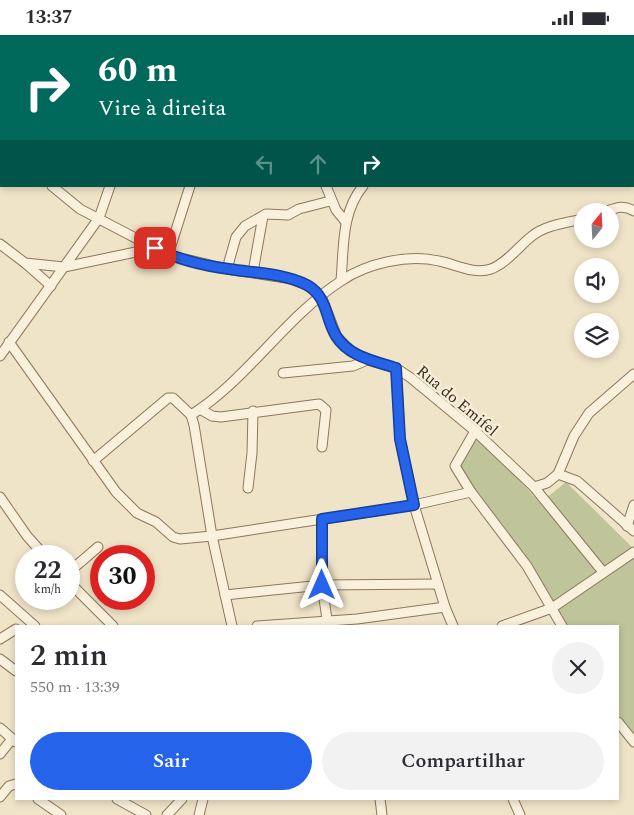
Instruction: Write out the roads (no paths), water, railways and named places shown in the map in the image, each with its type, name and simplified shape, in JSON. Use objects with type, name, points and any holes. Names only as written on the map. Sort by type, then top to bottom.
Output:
[{"type":"street","points":[[53,187],[80,209],[168,255],[227,269],[292,279],[308,286],[321,296]]},
{"type":"street","points":[[0,356],[99,218],[110,187]]},
{"type":"street","points":[[168,255],[190,187]]},
{"type":"street","points":[[326,187],[330,201],[346,221]]},
{"type":"street","points":[[342,280],[346,221],[355,196],[362,187]]},
{"type":"street","points":[[227,269],[239,233],[266,213],[288,215],[300,209],[330,201]]},
{"type":"street","points":[[619,209],[627,207],[634,211]]},
{"type":"street","points":[[253,272],[263,215]]},
{"type":"street","points":[[191,415],[240,376],[321,296],[342,280],[405,258],[438,260],[469,269],[492,269],[543,229],[574,221]]},
{"type":"street","points":[[0,245],[25,263],[51,286]]},
{"type":"street","points":[[25,263],[64,267],[155,248]]},
{"type":"street","name":"Rua do Emifel","points":[[321,296],[337,337],[351,351],[367,360],[396,368],[476,431],[534,487],[603,572]]},
{"type":"street","points":[[9,342],[116,492],[132,509],[156,522],[173,537],[180,539],[212,536],[414,505],[471,492]]},
{"type":"street","points":[[283,373],[353,366],[367,360]]},
{"type":"street","points":[[396,368],[399,431],[414,505],[445,607],[453,625]]},
{"type":"street","points":[[534,487],[547,483],[558,474],[574,436],[589,413],[634,374]]},
{"type":"street","points":[[93,461],[168,398],[173,398],[191,415],[212,536],[232,625]]},
{"type":"street","points":[[200,409],[212,416],[221,417],[252,411],[314,404],[323,406],[326,410],[322,447]]},
{"type":"street","points":[[248,488],[252,453],[252,411]]},
{"type":"street","points":[[476,431],[455,466],[471,492],[527,566],[561,625]]},
{"type":"street","points":[[558,474],[577,481],[631,528]]},
{"type":"street","points":[[0,497],[35,545]]},
{"type":"street","points":[[631,528],[634,505]]},
{"type":"street","points":[[322,519],[322,585],[328,624]]},
{"type":"street","points":[[505,625],[552,608],[634,552]]},
{"type":"street","points":[[80,563],[90,554]]},
{"type":"street","points":[[225,595],[322,585],[438,584]]},
{"type":"street","points":[[80,593],[112,625]]},
{"type":"street","points":[[0,595],[31,623]]},
{"type":"street","points":[[292,625],[328,624],[445,607]]},
{"type":"street","points":[[0,639],[15,630]]},
{"type":"street","points":[[0,659],[15,670]]},
{"type":"street","points":[[619,723],[634,742]]},
{"type":"street","points":[[0,728],[14,741],[0,754]]},
{"type":"street","points":[[0,797],[9,786],[15,784]]},
{"type":"street","points":[[39,800],[61,815]]},
{"type":"street","points":[[120,800],[146,815]]},
{"type":"street","points":[[167,815],[181,800]]},
{"type":"street","points":[[199,815],[203,800]]},
{"type":"street","points":[[380,800],[382,815]]},
{"type":"street","points":[[513,800],[520,815]]}]
